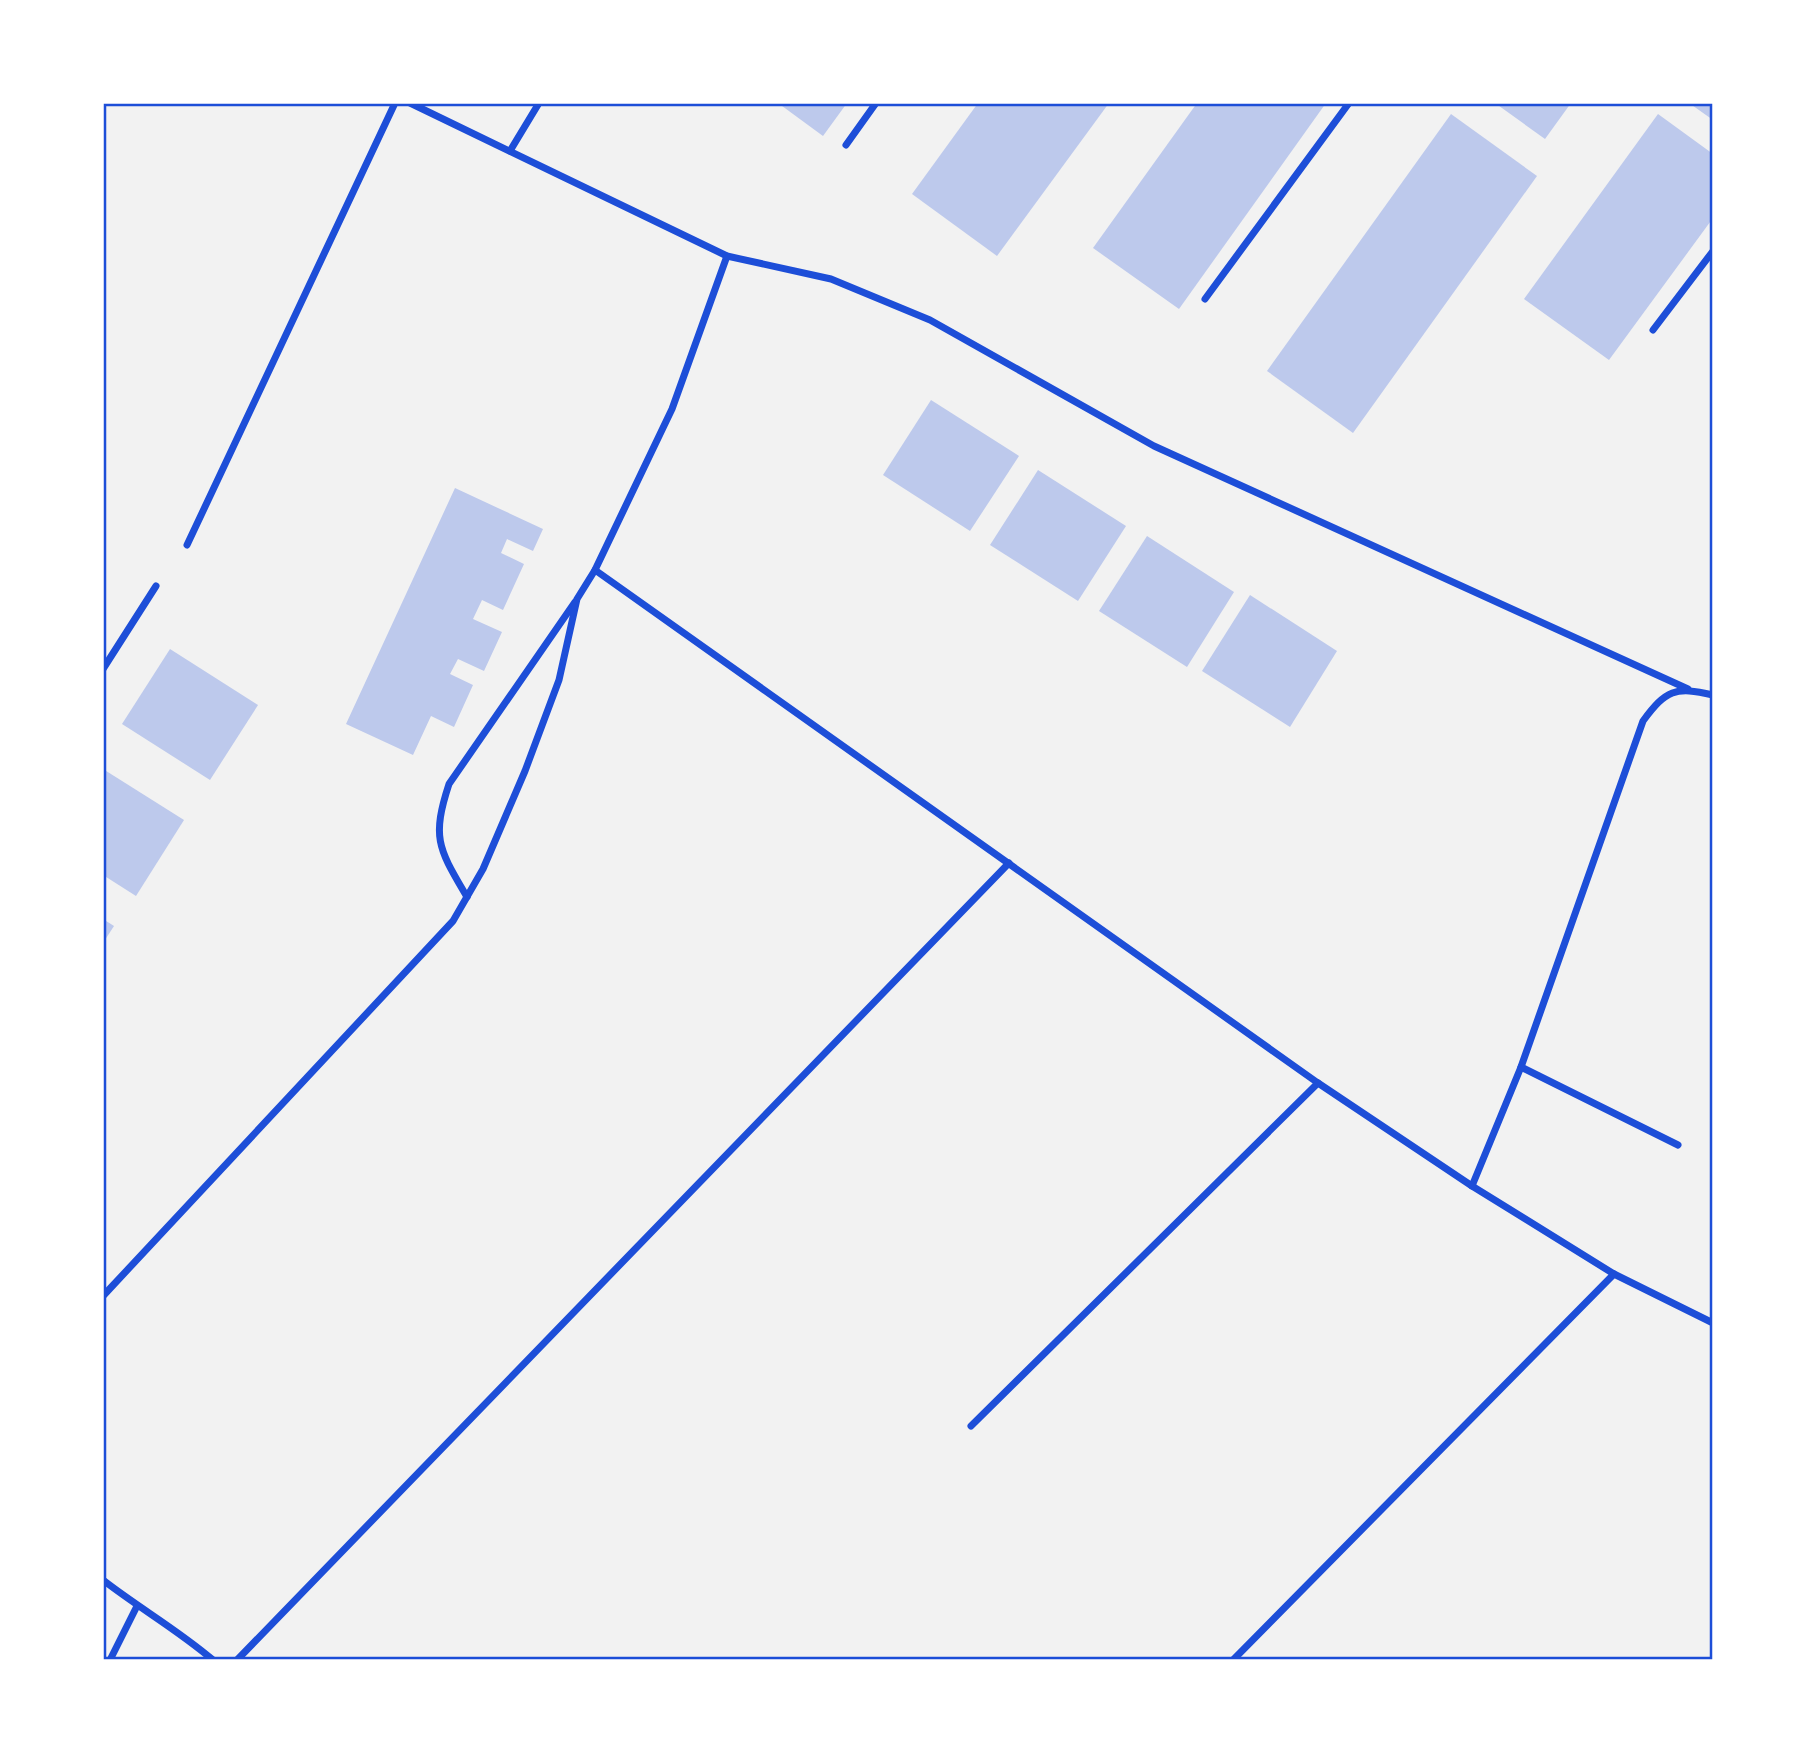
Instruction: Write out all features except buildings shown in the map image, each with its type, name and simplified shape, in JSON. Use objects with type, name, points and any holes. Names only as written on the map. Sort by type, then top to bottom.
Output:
[{"type":"street","points":[[187,545],[396,103]]},
{"type":"street","points":[[410,103],[727,256],[831,279],[930,320],[1154,446],[1688,689],[1713,695]]},
{"type":"street","points":[[510,151],[539,103]]},
{"type":"street","points":[[846,145],[876,103]]},
{"type":"street","points":[[1205,299],[1349,103]]},
{"type":"street","points":[[1653,330],[1713,251]]},
{"type":"street","points":[[467,897],[440,851],[439,816],[449,784],[595,569],[672,409],[727,256]]},
{"type":"street","points":[[595,569],[1318,1083],[1472,1186],[1614,1274],[1713,1324]]},
{"type":"street","points":[[103,669],[156,586]]},
{"type":"street","points":[[103,1296],[453,921],[483,869],[559,680],[577,599]]},
{"type":"street","points":[[1472,1186],[1521,1067],[1643,721],[1660,697],[1688,689]]},
{"type":"street","points":[[237,1660],[1009,863]]},
{"type":"street","points":[[1521,1067],[1678,1145]]},
{"type":"street","points":[[971,1426],[1318,1083]]},
{"type":"street","points":[[1233,1660],[1614,1274]]},
{"type":"street","points":[[103,1580],[137,1606],[182,1634],[212,1660]]},
{"type":"street","points":[[110,1660],[137,1606]]}]
